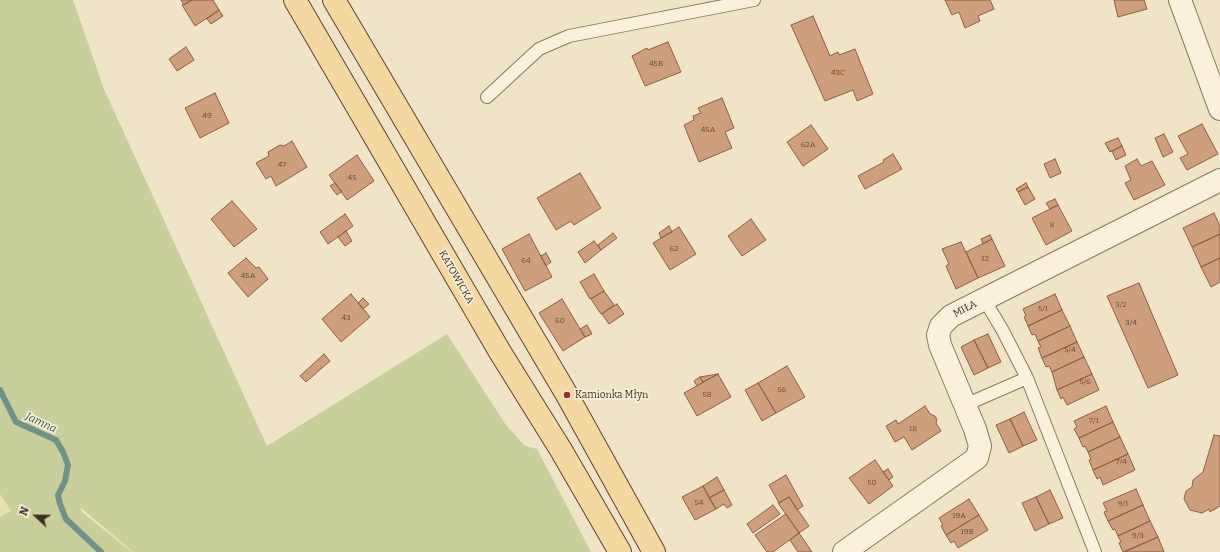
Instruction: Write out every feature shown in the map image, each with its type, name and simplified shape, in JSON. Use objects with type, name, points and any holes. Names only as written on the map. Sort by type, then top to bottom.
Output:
[{"type":"main road","name":"KATOWICKA","points":[[295,0],[500,352],[561,450],[620,552]]},
{"type":"main road","points":[[334,0],[567,396],[654,552]]},
{"type":"street","points":[[1180,0],[1220,109]]},
{"type":"street","name":"MIŁA","points":[[844,552],[977,458],[980,446],[940,345],[938,335],[942,326],[951,316],[1220,180]]},
{"type":"lane","points":[[487,97],[539,49],[570,36],[754,0]]},
{"type":"lane","points":[[984,299],[1003,331],[1027,378],[1095,552]]},
{"type":"lane","points":[[965,405],[1027,378]]},
{"type":"shaded area","points":[[0,494],[11,511],[0,517]]},
{"type":"green space","points":[[0,0],[73,0],[104,89],[267,446],[447,334],[506,425],[525,446],[537,449],[591,552],[133,552],[80,507],[82,512],[132,552],[0,552],[0,517],[11,511],[0,494]]},
{"type":"building","points":[[181,0],[192,0],[184,5]]},
{"type":"building","points":[[192,0],[213,0],[219,10],[195,26],[182,5]]},
{"type":"building","points":[[945,0],[990,0],[994,9],[978,16],[980,21],[965,28],[959,12],[952,15]]},
{"type":"building","points":[[1114,0],[1144,0],[1147,9],[1118,17]]},
{"type":"building","points":[[219,10],[223,16],[211,24],[207,19]]},
{"type":"building","points":[[813,16],[830,56],[838,52],[839,55],[855,49],[873,94],[857,101],[853,90],[825,101],[791,25]]},
{"type":"building","points":[[668,42],[681,72],[645,86],[632,56],[647,48],[648,50]]},
{"type":"building","points":[[186,47],[194,60],[177,71],[169,59]]},
{"type":"building","points":[[215,93],[229,123],[200,138],[185,108]]},
{"type":"building","points":[[722,98],[734,128],[725,132],[732,148],[699,162],[684,125],[694,120],[693,116],[701,113],[698,108]]},
{"type":"building","points":[[1202,124],[1218,154],[1187,170],[1180,158],[1188,154],[1178,136]]},
{"type":"building","points":[[811,125],[828,149],[803,166],[787,142]]},
{"type":"building","points":[[1164,134],[1173,152],[1163,157],[1155,138]]},
{"type":"building","points":[[1118,138],[1122,146],[1110,152],[1105,143]]},
{"type":"building","points":[[292,141],[307,167],[276,186],[271,176],[266,179],[256,163],[269,156],[268,152],[280,145],[284,146]]},
{"type":"building","points":[[1122,146],[1126,155],[1116,160],[1112,151]]},
{"type":"building","points":[[893,154],[902,169],[865,189],[858,176],[884,162],[883,160]]},
{"type":"building","points":[[357,155],[374,181],[347,200],[329,175]]},
{"type":"building","points":[[1055,159],[1061,173],[1050,178],[1044,164]]},
{"type":"building","points":[[1137,159],[1141,166],[1152,161],[1165,185],[1134,200],[1125,183],[1131,180],[1125,166]]},
{"type":"building","points":[[580,173],[601,208],[574,225],[571,221],[556,230],[537,198]]},
{"type":"building","points":[[335,183],[342,191],[337,195],[330,186]]},
{"type":"building","points":[[1026,183],[1028,187],[1018,192],[1016,189]]},
{"type":"building","points":[[1028,187],[1035,199],[1025,205],[1018,192]]},
{"type":"building","points":[[1055,199],[1058,205],[1050,209],[1046,203]]},
{"type":"building","points":[[232,201],[257,229],[234,247],[211,219]]},
{"type":"building","points":[[1058,205],[1072,231],[1046,245],[1032,218]]},
{"type":"building","points":[[1214,213],[1220,226],[1220,234],[1192,247],[1183,228]]},
{"type":"building","points":[[345,214],[353,226],[328,244],[320,232]]},
{"type":"building","points":[[751,219],[766,240],[742,256],[728,236]]},
{"type":"building","points":[[669,226],[672,232],[661,238],[659,233]]},
{"type":"building","points":[[679,227],[696,254],[670,270],[653,243]]},
{"type":"building","points":[[346,231],[352,241],[345,246],[338,237]]},
{"type":"building","points":[[613,233],[617,238],[601,250],[598,245]]},
{"type":"building","points":[[529,234],[552,277],[525,291],[502,249]]},
{"type":"building","points":[[1220,234],[1220,258],[1201,267],[1192,247]]},
{"type":"building","points":[[990,235],[992,239],[983,244],[981,239]]},
{"type":"building","points":[[992,239],[1005,266],[978,278],[966,252]]},
{"type":"building","points":[[594,241],[601,250],[585,263],[578,252]]},
{"type":"building","points":[[961,242],[978,278],[956,289],[946,266],[949,264],[942,249]]},
{"type":"building","points":[[546,253],[551,262],[546,266],[541,256]]},
{"type":"building","points":[[246,258],[256,268],[259,267],[268,279],[248,297],[228,273]]},
{"type":"building","points":[[1220,258],[1220,282],[1211,287],[1201,267]]},
{"type":"building","points":[[594,274],[604,291],[590,299],[580,282]]},
{"type":"building","points":[[1139,283],[1178,375],[1148,388],[1107,296]]},
{"type":"building","points":[[604,291],[614,305],[601,314],[591,299]]},
{"type":"building","points":[[351,294],[370,317],[341,342],[322,319]]},
{"type":"building","points":[[1055,294],[1062,310],[1028,326],[1024,317],[1026,316],[1023,309]]},
{"type":"building","points":[[363,298],[369,304],[363,309],[358,303]]},
{"type":"building","points":[[562,299],[585,337],[563,351],[539,313]]},
{"type":"building","points":[[617,304],[624,314],[609,324],[602,314]]},
{"type":"building","points":[[1062,310],[1070,326],[1038,341],[1035,334],[1032,335],[1028,326]]},
{"type":"building","points":[[587,325],[592,334],[585,337],[580,329]]},
{"type":"building","points":[[1070,326],[1077,342],[1042,358],[1038,348],[1041,347],[1038,341]]},
{"type":"building","points":[[988,334],[1001,362],[988,368],[974,340]]},
{"type":"building","points":[[974,340],[988,368],[974,375],[961,347]]},
{"type":"building","points":[[1077,342],[1084,357],[1052,372],[1049,366],[1046,367],[1042,358]]},
{"type":"building","points":[[324,354],[330,361],[306,382],[300,376]]},
{"type":"building","points":[[1084,357],[1092,374],[1057,390],[1052,372]]},
{"type":"building","points":[[787,366],[805,397],[776,413],[758,383]]},
{"type":"building","points":[[718,374],[703,382],[700,377]]},
{"type":"building","points":[[718,374],[731,397],[697,416],[684,393]]},
{"type":"building","points":[[1092,374],[1099,390],[1067,405],[1063,397],[1061,399],[1057,390]]},
{"type":"building","points":[[700,377],[703,382],[697,386],[694,381]]},
{"type":"building","points":[[758,383],[776,413],[762,421],[745,390]]},
{"type":"building","points":[[925,406],[930,414],[935,416],[937,420],[936,423],[941,431],[912,450],[904,437],[895,442],[886,426],[896,420],[898,424]]},
{"type":"building","points":[[1106,406],[1113,422],[1079,438],[1074,429],[1077,427],[1074,421]]},
{"type":"building","points":[[1024,412],[1037,440],[1023,446],[1010,419]]},
{"type":"building","points":[[1010,419],[1023,446],[1009,453],[996,425]]},
{"type":"building","points":[[1113,422],[1120,437],[1088,452],[1085,446],[1083,447],[1079,438]]},
{"type":"building","points":[[1214,435],[1220,436],[1220,506],[1210,512],[1209,509],[1202,513],[1190,510],[1184,499],[1186,491],[1192,487],[1193,480],[1203,472]]},
{"type":"building","points":[[1120,437],[1128,454],[1093,470],[1088,452]]},
{"type":"building","points":[[1128,454],[1135,470],[1103,485],[1100,477],[1097,479],[1093,470]]},
{"type":"building","points":[[875,460],[893,486],[869,504],[849,478]]},
{"type":"building","points":[[888,469],[893,477],[889,480],[883,472]]},
{"type":"building","points":[[786,475],[803,506],[797,510],[789,497],[779,503],[769,485]]},
{"type":"building","points":[[717,477],[724,490],[709,498],[703,486]]},
{"type":"building","points":[[703,486],[716,509],[695,520],[682,497]]},
{"type":"building","points":[[1136,489],[1143,505],[1108,521],[1104,512],[1107,511],[1103,503]]},
{"type":"building","points":[[724,490],[732,505],[727,508],[724,504],[716,509],[709,498]]},
{"type":"building","points":[[1050,490],[1063,518],[1049,524],[1036,497]]},
{"type":"building","points":[[789,497],[809,526],[799,533],[778,503]]},
{"type":"building","points":[[1036,497],[1049,524],[1035,531],[1022,503]]},
{"type":"building","points":[[969,499],[979,515],[946,535],[939,518]]},
{"type":"building","points":[[773,505],[780,514],[753,533],[747,524]]},
{"type":"building","points":[[1143,505],[1150,521],[1118,536],[1115,529],[1113,530],[1108,521]]},
{"type":"building","points":[[786,514],[799,533],[773,552],[767,552],[755,535]]},
{"type":"building","points":[[979,515],[988,530],[958,548],[954,541],[951,543],[946,535]]},
{"type":"building","points":[[1150,521],[1158,537],[1123,552],[1118,536]]},
{"type":"building","points":[[799,533],[812,552],[798,552],[790,540]]},
{"type":"building","points":[[1158,537],[1164,552],[1125,552]]},
{"type":"waterway","name":"Jamna","points":[[0,390],[16,422],[56,440],[68,465],[65,481],[58,495],[66,519],[101,552]]},
{"type":"place","name":"Kamionka Młyn","points":[[567,395]]}]
